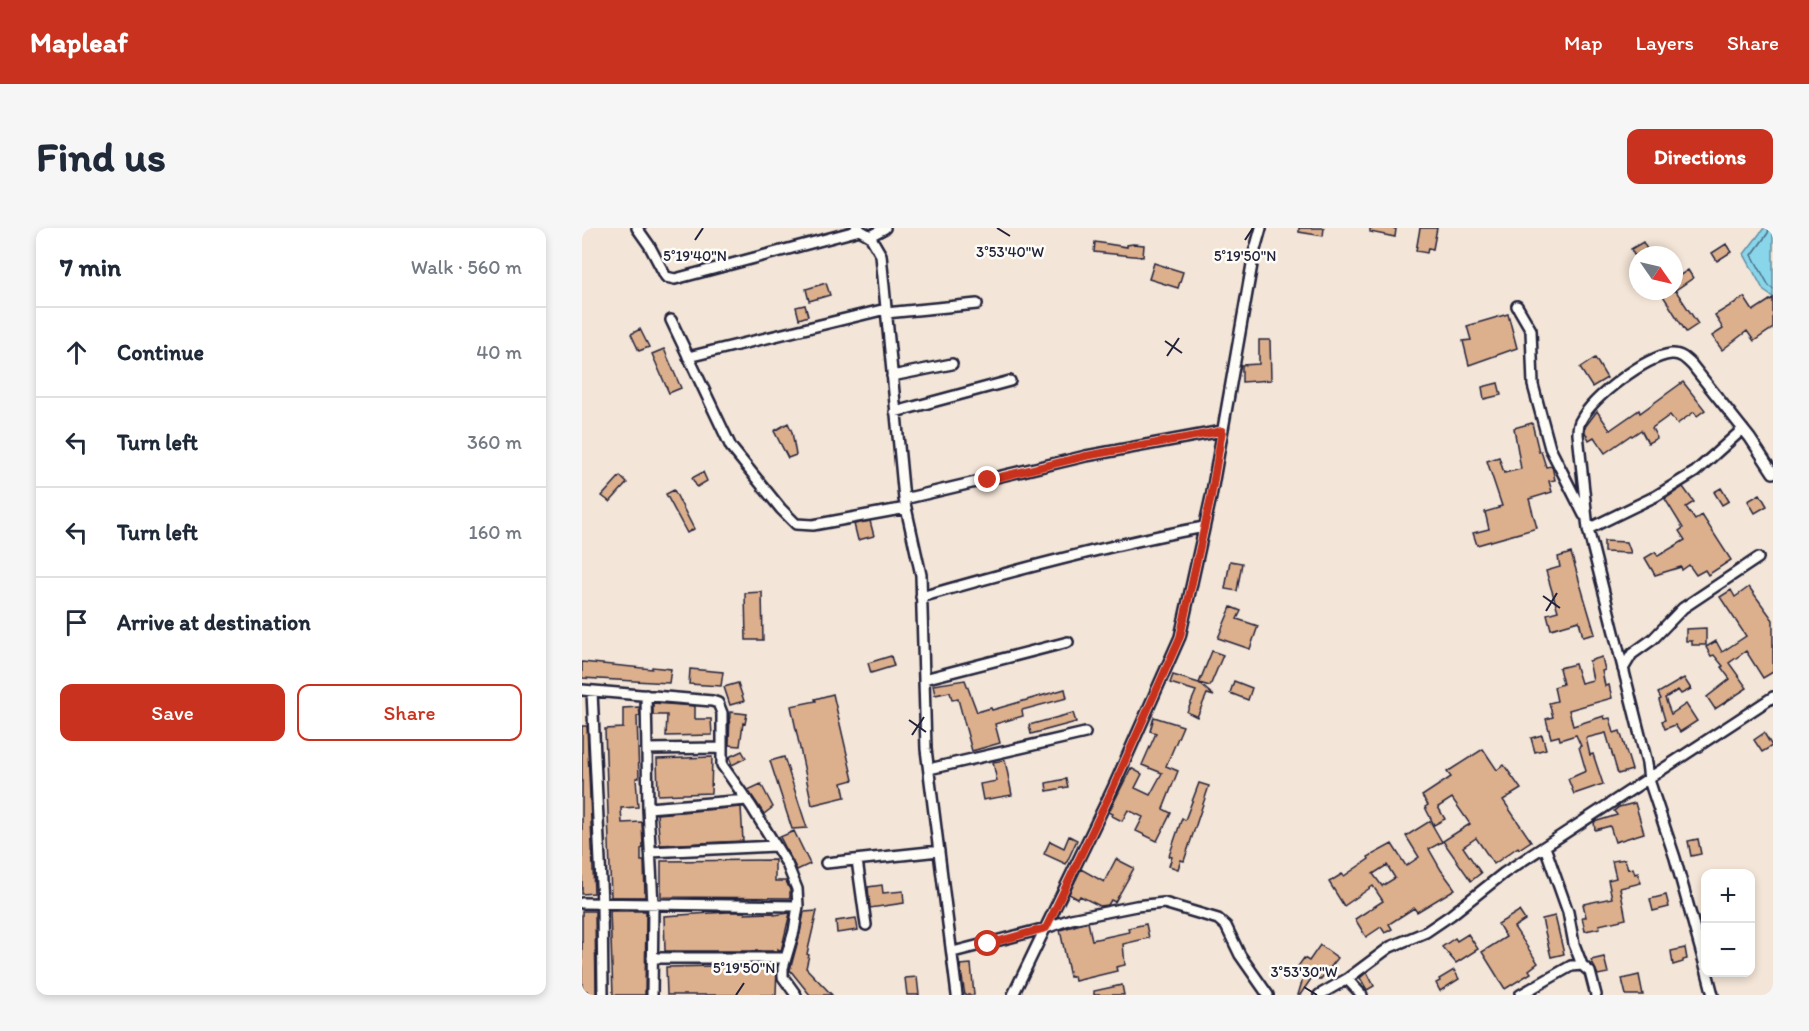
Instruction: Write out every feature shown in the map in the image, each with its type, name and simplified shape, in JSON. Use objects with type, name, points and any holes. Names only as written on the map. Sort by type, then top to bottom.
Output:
[{"type":"street","points":[[637,228],[666,277],[675,279],[858,229],[870,236],[881,255],[905,504],[921,574],[926,749],[957,995]]},
{"type":"street","points":[[870,236],[885,228]]},
{"type":"street","points":[[1013,995],[1113,788],[1180,637],[1204,527],[1254,253],[1261,228]]},
{"type":"street","points":[[688,357],[886,311],[976,304]]},
{"type":"street","points":[[1517,306],[1531,330],[1533,385],[1550,448],[1588,525]]},
{"type":"street","points":[[671,320],[731,447],[796,524],[813,525],[905,504],[1086,456],[1222,431]]},
{"type":"street","points":[[1701,952],[1675,858],[1649,780],[1647,763],[1588,525],[1578,434],[1579,423],[1588,410],[1617,382],[1649,361],[1673,354],[1683,357],[1743,429],[1773,473]]},
{"type":"street","points":[[892,376],[952,364]]},
{"type":"street","points":[[895,412],[1010,381]]},
{"type":"street","points":[[1588,525],[1656,496],[1695,472],[1743,429]]},
{"type":"street","points":[[921,597],[1043,562],[1132,540],[1204,527]]},
{"type":"street","points":[[1623,669],[1632,654],[1653,639],[1683,608],[1758,558]]},
{"type":"street","points":[[924,679],[1068,642]]},
{"type":"street","points":[[603,995],[602,903],[587,691],[718,703],[722,713],[720,748],[722,765],[787,864],[797,889],[798,906],[783,977],[796,995]]},
{"type":"street","points":[[646,695],[653,905],[652,995]]},
{"type":"street","points":[[1319,995],[1347,980],[1390,947],[1434,926],[1504,873],[1773,697]]},
{"type":"street","points":[[929,769],[1085,733]]},
{"type":"street","points":[[647,749],[720,748]]},
{"type":"street","points":[[648,808],[747,800]]},
{"type":"street","points":[[650,852],[776,846]]},
{"type":"street","points":[[1545,847],[1568,912],[1574,945],[1581,965],[1590,972],[1596,995]]},
{"type":"street","points":[[826,862],[939,851]]},
{"type":"street","points":[[857,860],[866,925]]},
{"type":"street","points":[[582,903],[798,906]]},
{"type":"street","points":[[953,952],[1046,928],[1071,919],[1164,903],[1218,919],[1226,926],[1240,955],[1269,995]]},
{"type":"street","points":[[652,958],[786,958]]},
{"type":"street","points":[[1520,995],[1570,966],[1581,965]]},
{"type":"street","points":[[1708,977],[1713,995]]},
{"type":"street","points":[[1347,980],[1362,995]]},
{"type":"water","points":[[1764,228],[1773,228],[1773,297],[1764,291],[1744,254]]},
{"type":"building","points":[[1299,228],[1324,228],[1323,236],[1299,232]]},
{"type":"building","points":[[1370,228],[1396,229],[1395,237],[1370,232]]},
{"type":"building","points":[[1420,228],[1437,228],[1433,249],[1428,248],[1427,253],[1416,251]]},
{"type":"building","points":[[1095,242],[1127,247],[1133,244],[1144,245],[1143,257],[1094,252]]},
{"type":"building","points":[[1726,244],[1731,252],[1717,261],[1712,253]]},
{"type":"building","points":[[1154,263],[1183,272],[1178,288],[1149,279]]},
{"type":"building","points":[[1688,270],[1693,278],[1683,285],[1683,273]]},
{"type":"building","points":[[826,283],[830,295],[809,301],[806,289]]},
{"type":"building","points":[[1744,297],[1753,311],[1773,298],[1773,328],[1754,341],[1747,331],[1722,350],[1712,336],[1723,329],[1715,315]]},
{"type":"building","points":[[1666,300],[1682,300],[1698,324],[1686,332]]},
{"type":"building","points":[[805,305],[808,316],[799,319],[796,307]]},
{"type":"building","points":[[1508,314],[1517,348],[1469,365],[1463,341],[1471,340],[1467,326]]},
{"type":"building","points":[[640,329],[649,347],[639,351],[631,334]]},
{"type":"building","points":[[1259,340],[1270,340],[1271,380],[1242,382],[1242,365],[1259,364]]},
{"type":"building","points":[[664,349],[681,388],[669,393],[652,354]]},
{"type":"building","points":[[1595,358],[1607,378],[1592,387],[1580,368]]},
{"type":"building","points":[[1683,382],[1705,410],[1697,416],[1694,412],[1677,424],[1670,415],[1652,428],[1657,438],[1648,443],[1641,430],[1605,453],[1594,437],[1589,440],[1585,427],[1597,411],[1610,430],[1639,410],[1640,413]]},
{"type":"building","points":[[1498,383],[1501,395],[1484,399],[1482,387]]},
{"type":"building","points":[[788,423],[796,455],[788,458],[774,431]]},
{"type":"building","points":[[1532,423],[1539,452],[1541,451],[1546,467],[1552,466],[1555,480],[1549,481],[1552,492],[1529,499],[1537,528],[1477,545],[1473,533],[1489,529],[1485,512],[1502,506],[1487,461],[1499,457],[1504,473],[1521,469],[1514,428]]},
{"type":"building","points":[[703,472],[707,481],[697,487],[692,478]]},
{"type":"building","points":[[620,476],[627,483],[610,502],[602,496]]},
{"type":"building","points":[[1683,487],[1694,502],[1686,507],[1695,520],[1702,515],[1731,560],[1708,575],[1705,570],[1696,575],[1689,565],[1682,570],[1681,567],[1655,575],[1645,558],[1655,552],[1658,556],[1685,540],[1679,531],[1683,528],[1665,499]]},
{"type":"building","points":[[1721,488],[1729,501],[1722,505],[1714,492]]},
{"type":"building","points":[[674,490],[694,529],[687,533],[666,494]]},
{"type":"building","points":[[1760,494],[1767,506],[1755,513],[1748,501]]},
{"type":"building","points":[[870,521],[874,536],[858,540],[854,524]]},
{"type":"building","points":[[1604,541],[1627,542],[1631,553],[1604,552]]},
{"type":"building","points":[[1571,553],[1595,634],[1583,637],[1579,621],[1551,629],[1547,614],[1558,611],[1546,571],[1560,567],[1558,557]]},
{"type":"building","points":[[1230,561],[1242,563],[1237,591],[1225,589]]},
{"type":"building","points":[[1749,587],[1773,620],[1773,672],[1763,678],[1746,651],[1729,663],[1747,688],[1715,709],[1707,697],[1730,679],[1721,667],[1723,666],[1714,655],[1711,656],[1706,647],[1716,641],[1722,652],[1746,636],[1720,597],[1731,590],[1735,597]]},
{"type":"building","points":[[762,592],[763,640],[746,640],[745,593]]},
{"type":"building","points":[[1231,607],[1241,611],[1237,619],[1258,626],[1250,649],[1218,638]]},
{"type":"building","points":[[1706,628],[1706,645],[1692,645],[1692,641],[1686,641],[1686,629]]},
{"type":"building","points":[[1212,651],[1223,655],[1210,686],[1199,683]]},
{"type":"building","points":[[891,656],[894,666],[871,673],[868,663]]},
{"type":"building","points":[[1602,657],[1605,686],[1609,685],[1612,698],[1569,710],[1573,726],[1604,716],[1605,719],[1610,718],[1614,733],[1620,731],[1632,770],[1618,774],[1606,733],[1586,738],[1590,755],[1593,754],[1603,784],[1574,794],[1568,779],[1586,771],[1579,747],[1581,746],[1576,735],[1560,740],[1559,736],[1551,738],[1546,719],[1553,717],[1549,703],[1557,701],[1554,687],[1563,684],[1559,668],[1575,664],[1581,683],[1593,680],[1589,661]]},
{"type":"building","points":[[582,662],[671,669],[669,683],[582,678]]},
{"type":"building","points":[[690,669],[723,672],[721,686],[689,684]]},
{"type":"building","points":[[1173,675],[1199,683],[1214,696],[1207,694],[1197,717],[1187,712],[1196,691],[1170,683]]},
{"type":"building","points":[[1684,678],[1691,689],[1681,694],[1678,690],[1665,698],[1671,714],[1686,704],[1697,721],[1680,732],[1675,725],[1665,729],[1658,693]]},
{"type":"building","points":[[965,680],[977,712],[991,708],[992,710],[1065,689],[1067,698],[1022,710],[1023,716],[995,724],[1000,743],[972,751],[958,699],[952,700],[950,692],[935,695],[933,685]]},
{"type":"building","points":[[1234,681],[1252,688],[1248,700],[1230,693]]},
{"type":"building","points":[[738,683],[744,701],[730,705],[724,687]]},
{"type":"building","points":[[833,694],[853,780],[842,783],[845,797],[812,805],[791,706],[816,701],[815,699]]},
{"type":"building","points":[[653,703],[695,706],[695,719],[711,719],[712,735],[666,736],[667,715],[653,715]]},
{"type":"building","points":[[639,707],[640,715],[637,717],[639,778],[636,778],[638,807],[621,808],[622,823],[642,822],[641,861],[644,861],[645,897],[611,897],[605,729],[623,728],[623,708]]},
{"type":"building","points":[[730,712],[747,714],[745,724],[743,723],[740,746],[729,745]]},
{"type":"building","points":[[1073,713],[1076,722],[1031,734],[1029,725]]},
{"type":"building","points":[[1154,717],[1183,726],[1166,766],[1178,771],[1163,809],[1171,813],[1157,841],[1136,831],[1143,817],[1128,810],[1122,821],[1109,812],[1131,768],[1142,774],[1135,788],[1150,795],[1162,773],[1142,765],[1156,733],[1150,731]]},
{"type":"building","points":[[582,726],[587,726],[594,893],[582,894]]},
{"type":"building","points":[[1764,733],[1772,746],[1762,752],[1754,740]]},
{"type":"building","points":[[1542,735],[1546,749],[1535,752],[1531,738]]},
{"type":"building","points":[[1483,749],[1497,770],[1504,765],[1521,789],[1503,800],[1531,841],[1494,864],[1476,838],[1463,847],[1481,873],[1471,881],[1443,841],[1470,824],[1452,798],[1438,807],[1445,819],[1434,825],[1425,807],[1428,805],[1422,796],[1451,777],[1447,772]]},
{"type":"building","points":[[742,751],[746,758],[732,765],[729,757]]},
{"type":"building","points":[[712,757],[711,793],[658,795],[657,759]]},
{"type":"building","points":[[784,757],[807,828],[792,829],[770,761]]},
{"type":"building","points":[[1005,760],[1012,795],[983,800],[980,784],[997,781],[993,762]]},
{"type":"building","points":[[1066,779],[1068,787],[1047,791],[1046,783]]},
{"type":"building","points":[[1199,783],[1209,786],[1184,861],[1181,860],[1178,869],[1169,866],[1172,857],[1169,856],[1182,818],[1185,820]]},
{"type":"building","points":[[761,784],[773,807],[764,814],[748,790]]},
{"type":"building","points":[[1635,803],[1644,833],[1615,842],[1610,826],[1595,830],[1594,822],[1617,815],[1614,811],[1619,807]]},
{"type":"building","points":[[741,807],[743,841],[660,845],[657,814]]},
{"type":"building","points":[[1430,821],[1442,842],[1429,849],[1455,889],[1417,912],[1414,908],[1389,924],[1392,929],[1385,933],[1381,927],[1366,937],[1355,919],[1383,901],[1373,886],[1344,906],[1329,882],[1342,874],[1344,876],[1369,859],[1368,857],[1392,844],[1406,866],[1419,857],[1406,836]],"holes":[[[1387,865],[1395,878],[1382,886],[1373,874]]]},
{"type":"building","points":[[794,831],[810,864],[797,870],[780,837]]},
{"type":"building","points":[[1069,836],[1077,840],[1066,864],[1044,854],[1050,841],[1064,848]]},
{"type":"building","points":[[1698,839],[1701,854],[1691,856],[1688,841]]},
{"type":"building","points":[[1116,859],[1134,868],[1115,902],[1111,900],[1108,905],[1100,906],[1080,896],[1078,899],[1069,894],[1081,869],[1104,882]]},
{"type":"building","points":[[1625,859],[1628,869],[1633,868],[1635,874],[1638,873],[1641,883],[1620,888],[1626,919],[1599,925],[1600,928],[1585,931],[1582,917],[1586,917],[1583,904],[1612,898],[1608,880],[1616,878],[1612,861]]},
{"type":"building","points":[[775,860],[775,881],[786,881],[790,890],[790,898],[661,897],[661,861]]},
{"type":"building","points":[[882,885],[883,893],[903,891],[904,903],[870,908],[868,887]]},
{"type":"building","points":[[1666,895],[1669,907],[1653,911],[1650,899]]},
{"type":"building","points":[[582,911],[595,911],[596,995],[587,995],[587,991],[582,991]]},
{"type":"building","points":[[610,911],[646,911],[645,995],[613,995]]},
{"type":"building","points":[[817,911],[806,968],[832,995],[810,995],[790,970],[804,912]]},
{"type":"building","points":[[1519,911],[1525,920],[1514,927],[1538,963],[1529,970],[1531,973],[1505,989],[1482,952],[1506,937],[1498,924]]},
{"type":"building","points":[[727,912],[774,913],[774,915],[790,913],[781,951],[778,949],[778,951],[665,951],[664,916]]},
{"type":"building","points":[[1555,916],[1564,954],[1551,957],[1542,919]]},
{"type":"building","points":[[856,918],[858,930],[837,933],[836,921]]},
{"type":"building","points":[[1088,922],[1092,940],[1129,932],[1128,928],[1146,924],[1149,938],[1123,944],[1125,965],[1116,967],[1117,971],[1075,981],[1074,976],[1070,977],[1060,930]]},
{"type":"building","points":[[1468,934],[1478,949],[1456,963],[1442,947],[1455,938],[1457,941]]},
{"type":"building","points":[[1320,945],[1338,958],[1320,980],[1313,976],[1298,995],[1303,978],[1294,972],[1304,958],[1309,961]]},
{"type":"building","points":[[1685,948],[1687,959],[1673,965],[1671,951]]},
{"type":"building","points":[[1604,957],[1608,973],[1598,975],[1591,960]]},
{"type":"building","points":[[971,964],[974,995],[965,995],[960,965]]},
{"type":"building","points":[[777,965],[776,995],[667,995],[666,967]]},
{"type":"building","points":[[1454,970],[1459,979],[1440,991],[1436,983]]},
{"type":"building","points":[[1367,972],[1374,986],[1367,990],[1360,978]]},
{"type":"building","points":[[1639,975],[1643,995],[1626,995],[1622,979]]},
{"type":"building","points":[[917,977],[919,995],[907,995],[905,978]]},
{"type":"building","points":[[1122,985],[1124,995],[1094,995],[1094,991]]},
{"type":"route","points":[[988,480],[1086,456],[1222,431],[1211,497],[1180,637],[1113,788],[1046,928],[988,944]]}]
